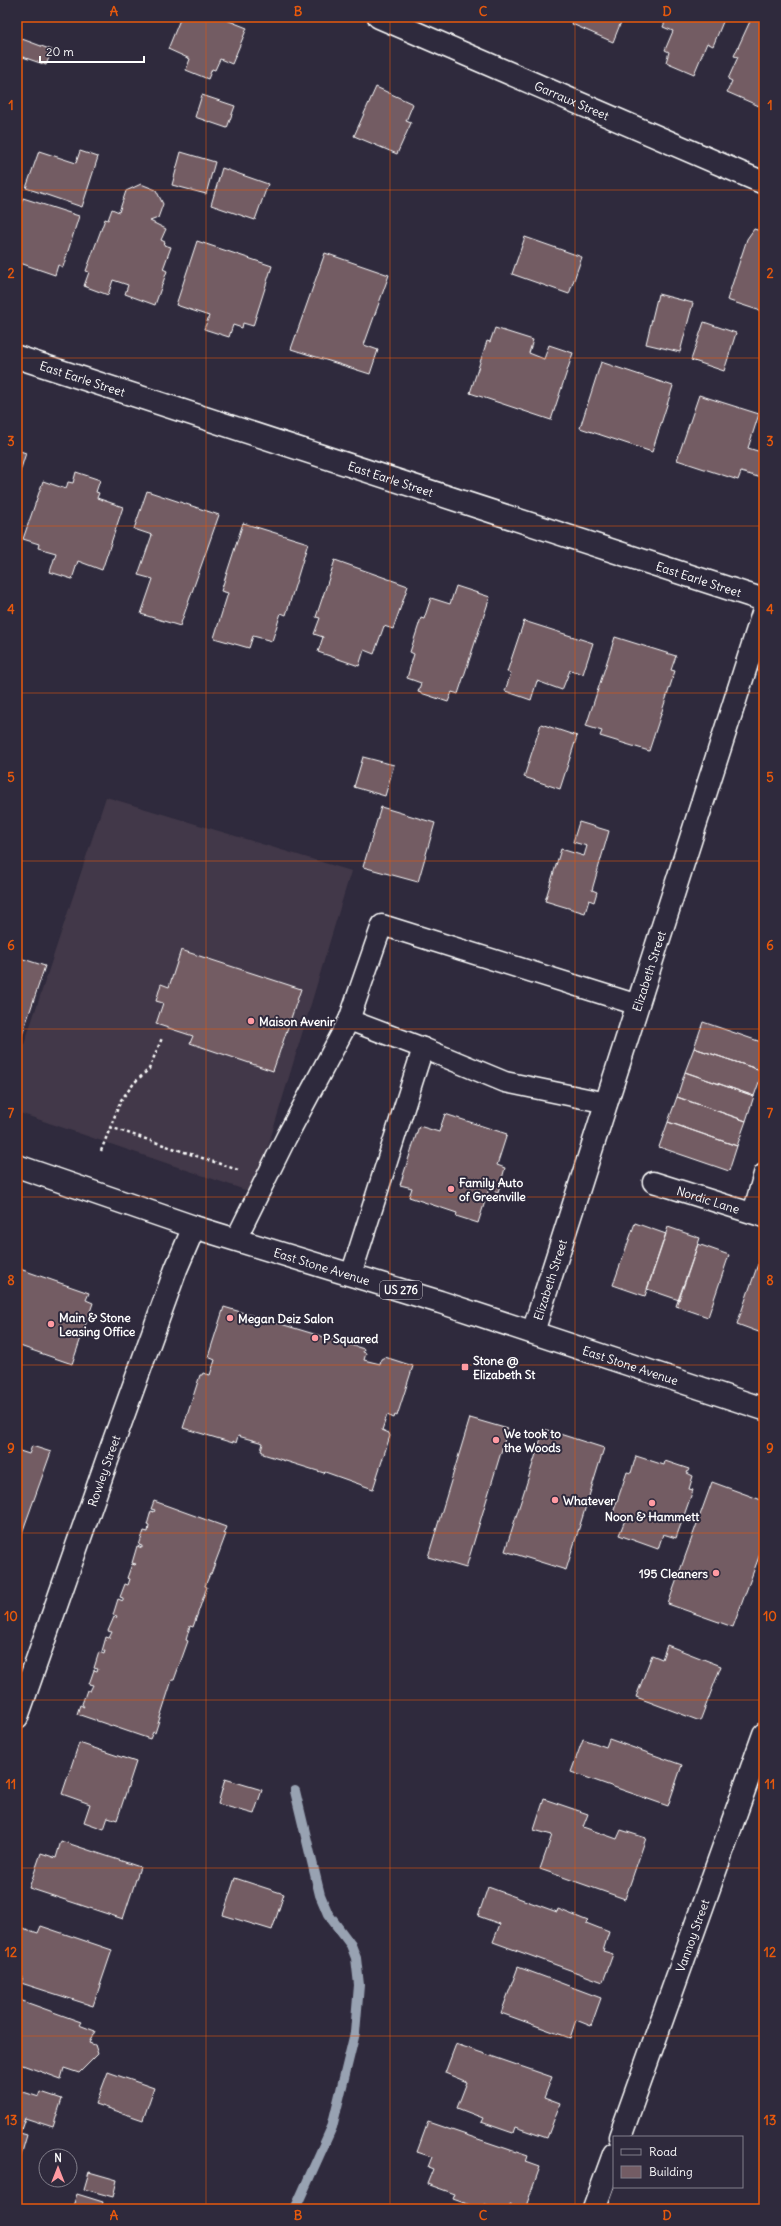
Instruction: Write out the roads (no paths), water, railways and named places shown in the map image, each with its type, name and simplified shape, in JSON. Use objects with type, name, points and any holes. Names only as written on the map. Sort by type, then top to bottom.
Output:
[{"type":"main road","name":"Garraux Street","points":[[379,17],[764,183]]},
{"type":"main road","name":"East Earle Street","points":[[17,357],[764,600]]},
{"type":"main road","name":"Elizabeth Street","points":[[533,1332],[764,610]]},
{"type":"main road","name":"East Stone Avenue","points":[[17,1166],[194,1226],[533,1332],[764,1409]]},
{"type":"main road","name":"Rowley Street","points":[[17,1717],[176,1269],[194,1226]]},
{"type":"main road","name":"Vannoy Street","points":[[620,2136],[764,1734]]},
{"type":"main road","points":[[594,2209],[613,2157]]},
{"type":"lane","points":[[236,1239],[286,1138],[348,1020],[382,925],[638,1005]]},
{"type":"lane","points":[[348,1020],[423,1048],[505,1082],[607,1102]]},
{"type":"lane","points":[[351,1275],[423,1048]]},
{"type":"lane","points":[[758,1215],[764,1174]]},
{"type":"lane","name":"Nordic Lane","points":[[653,1182],[758,1215]]},
{"type":"waterway","points":[[295,1791],[320,1895],[328,1914],[351,1945],[356,1958],[359,1985],[355,2033],[332,2127],[295,2209]]},
{"type":"place","name":"Maison Avenir","points":[[251,1021]]},
{"type":"place","name":"Family Auto of Greenville","points":[[451,1189]]},
{"type":"place","name":"Megan Deiz Salon","points":[[230,1318]]},
{"type":"place","name":"Main & Stone Leasing Office","points":[[51,1324]]},
{"type":"place","name":"P Squared","points":[[315,1338]]},
{"type":"place","name":"Stone @ Elizabeth St","points":[[465,1367]]},
{"type":"place","name":"We took to the Woods","points":[[496,1440]]},
{"type":"place","name":"Whatever","points":[[555,1500]]},
{"type":"place","name":"Noon & Hammett","points":[[652,1503]]},
{"type":"place","name":"195 Cleaners","points":[[716,1573]]}]
